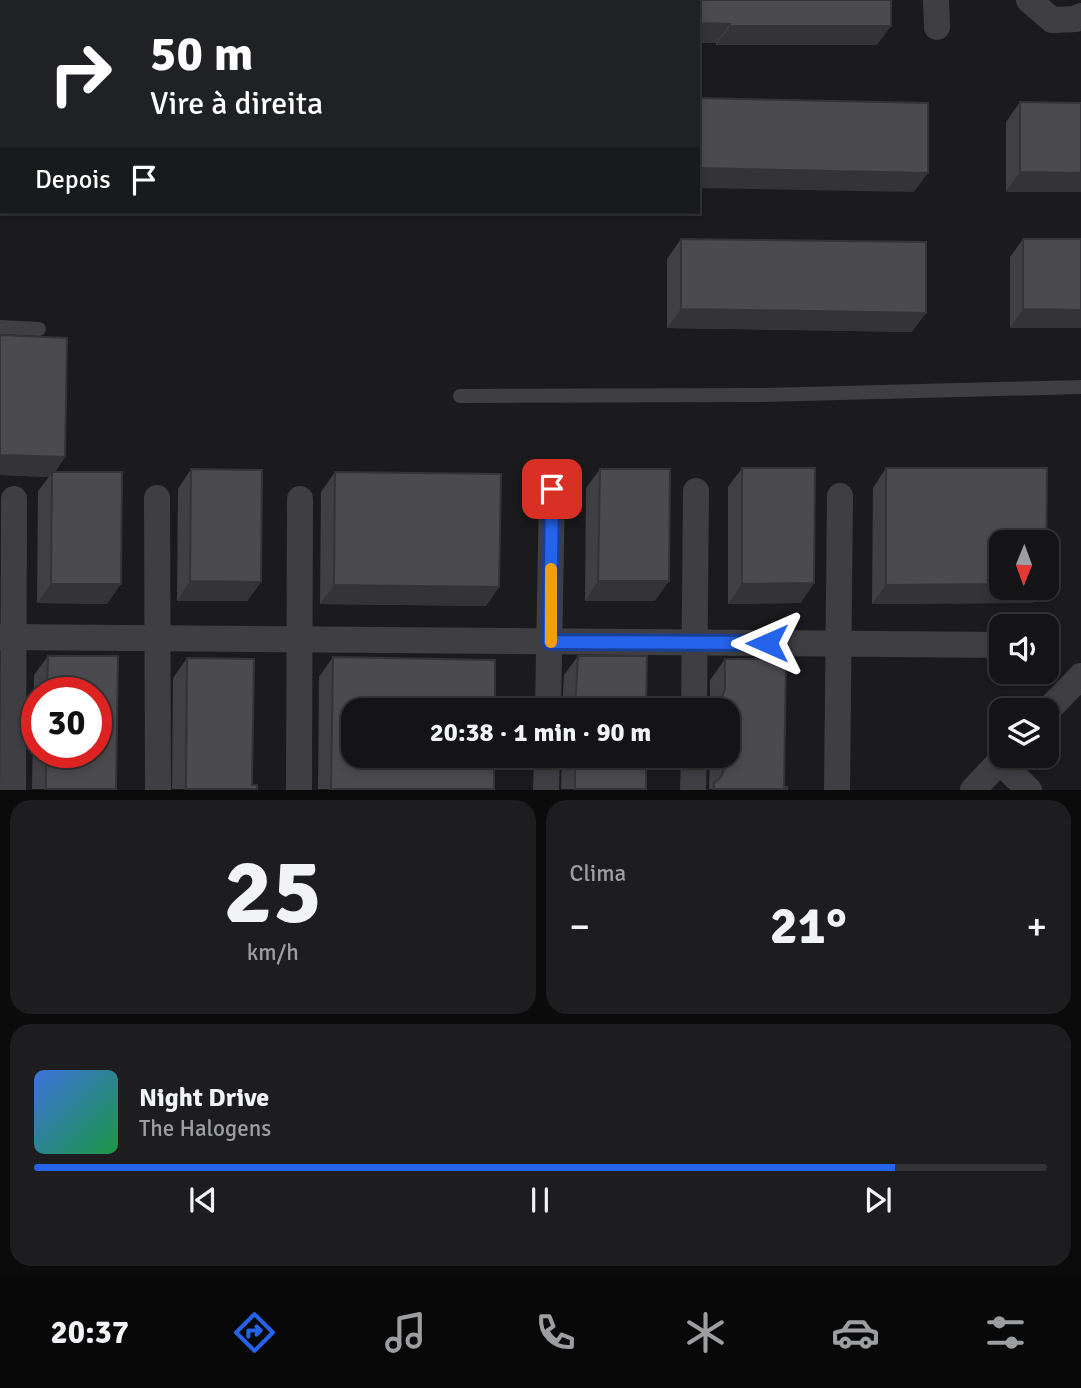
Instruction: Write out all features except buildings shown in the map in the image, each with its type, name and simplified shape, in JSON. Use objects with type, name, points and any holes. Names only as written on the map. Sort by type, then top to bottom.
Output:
[{"type":"street","points":[[936,0],[937,27]]},
{"type":"street","points":[[1029,0],[1052,20],[1076,19],[1081,16]]},
{"type":"street","points":[[548,698],[552,489]]},
{"type":"street","points":[[694,698],[696,491]]},
{"type":"street","points":[[837,789],[840,496]]},
{"type":"street","points":[[157,498],[158,789]]},
{"type":"street","points":[[13,789],[7,637],[14,499]]},
{"type":"street","points":[[299,789],[300,499]]},
{"type":"street","points":[[7,637],[989,645]]},
{"type":"street","points":[[1059,699],[1081,676]]},
{"type":"street","points":[[546,789],[547,768]]},
{"type":"street","points":[[694,768],[694,789]]},
{"type":"street","points":[[974,789],[994,768]]},
{"type":"street","points":[[1010,768],[1029,789]]},
{"type":"lane","points":[[0,327],[39,329]]},
{"type":"lane","points":[[460,396],[764,396],[1081,387]]},
{"type":"slow traffic","points":[[551,569],[551,642]]},
{"type":"route","points":[[552,489],[550,642],[767,643]]}]
